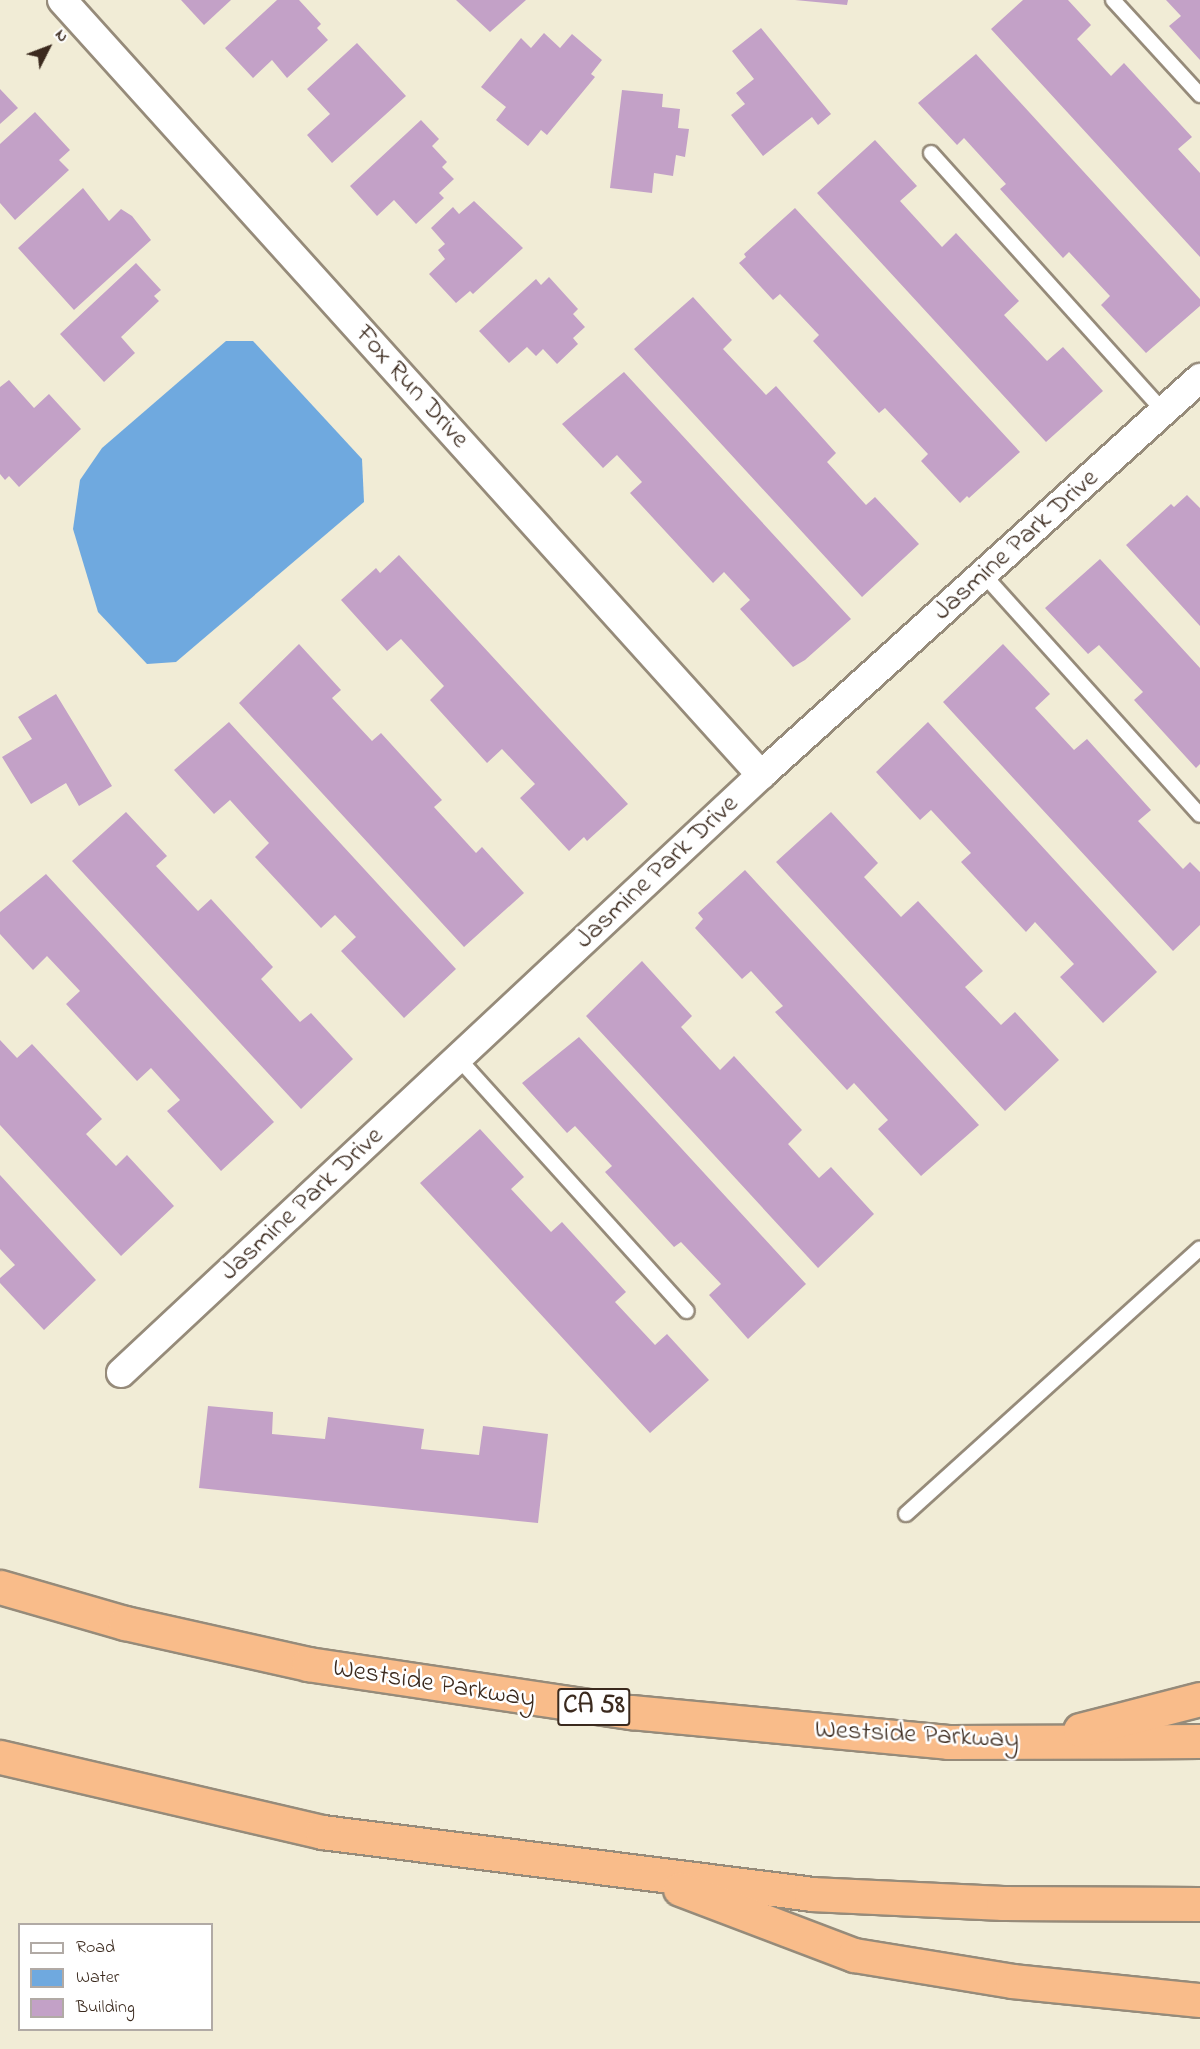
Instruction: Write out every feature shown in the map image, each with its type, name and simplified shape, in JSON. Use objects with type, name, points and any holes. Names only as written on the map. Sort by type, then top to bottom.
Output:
[{"type":"highway","name":"Westside Parkway","points":[[0,1587],[125,1623],[308,1664],[631,1713],[948,1742],[1200,1741]]},
{"type":"highway","points":[[948,1742],[1042,1739],[1200,1699]]},
{"type":"highway","points":[[0,1757],[322,1832],[625,1868],[811,1894],[1004,1903],[1200,1904]]},
{"type":"highway","points":[[625,1868],[854,1955],[1012,1981],[1200,2000]]},
{"type":"street","name":"Fox Run Drive","points":[[62,0],[761,775]]},
{"type":"street","name":"Jasmine Park Drive","points":[[121,1373],[761,775],[1200,378]]},
{"type":"lane","points":[[1113,0],[1200,95]]},
{"type":"lane","points":[[931,153],[1163,411]]},
{"type":"lane","points":[[983,574],[1200,815]]},
{"type":"lane","points":[[458,1058],[687,1311]]},
{"type":"lane","points":[[906,1514],[1200,1248]]},
{"type":"water","points":[[226,341],[253,341],[362,459],[364,502],[176,662],[147,664],[98,612],[73,529],[80,480],[102,448]]},
{"type":"building","points":[[181,0],[231,0],[204,25]]},
{"type":"building","points":[[277,0],[299,0],[321,24],[317,28],[328,40],[287,78],[272,60],[253,78],[225,48]]},
{"type":"building","points":[[456,0],[526,0],[490,32]]},
{"type":"building","points":[[795,0],[848,0],[847,5]]},
{"type":"building","points":[[1023,0],[1068,0],[1091,25],[1077,39],[1111,76],[1124,63],[1192,137],[1178,149],[1200,173],[1200,257],[991,29]]},
{"type":"building","points":[[1166,0],[1200,0],[1200,60],[1169,26],[1181,16]]},
{"type":"building","points":[[761,28],[831,114],[818,125],[812,117],[763,156],[731,115],[745,104],[736,93],[754,79],[732,51]]},
{"type":"building","points":[[544,33],[560,48],[572,34],[602,60],[591,74],[595,77],[547,135],[541,130],[528,146],[496,120],[506,107],[481,87],[521,38],[531,48]]},
{"type":"building","points":[[357,43],[406,96],[332,163],[307,135],[330,114],[307,89]]},
{"type":"building","points":[[976,54],[1200,299],[1200,306],[1146,353],[1101,305],[1110,296],[1069,252],[1063,258],[1000,189],[1006,184],[964,138],[957,145],[918,103]]},
{"type":"building","points":[[0,89],[18,108],[0,124]]},
{"type":"building","points":[[622,90],[663,94],[662,107],[680,109],[678,128],[689,129],[685,157],[676,155],[673,176],[654,173],[652,193],[610,188]]},
{"type":"building","points":[[35,112],[70,150],[59,160],[69,170],[15,220],[0,203],[0,144]]},
{"type":"building","points":[[421,120],[439,139],[432,146],[447,162],[442,167],[454,179],[439,193],[444,198],[416,224],[394,200],[377,216],[350,186]]},
{"type":"building","points":[[875,140],[917,186],[900,201],[942,247],[956,233],[1019,301],[1004,315],[1047,361],[1063,347],[1103,391],[1046,442],[817,193]]},
{"type":"building","points":[[83,188],[109,221],[121,209],[132,216],[151,240],[74,310],[18,248]]},
{"type":"building","points":[[474,201],[523,248],[473,294],[470,291],[456,303],[429,274],[445,259],[438,250],[445,244],[431,228],[453,207],[459,214]]},
{"type":"building","points":[[795,208],[1020,452],[969,498],[967,496],[960,503],[921,461],[928,454],[885,408],[879,413],[813,341],[819,335],[780,294],[773,300],[739,263],[746,257],[744,254]]},
{"type":"building","points":[[136,263],[161,290],[154,296],[159,301],[121,337],[135,353],[104,382],[60,334]]},
{"type":"building","points":[[549,277],[578,309],[573,314],[585,327],[573,338],[578,344],[557,364],[543,349],[536,356],[527,347],[509,363],[479,331],[536,279],[541,285]]},
{"type":"building","points":[[693,297],[732,340],[723,349],[766,395],[776,386],[836,453],[827,462],[866,505],[875,497],[919,544],[862,597],[634,349]]},
{"type":"building","points":[[624,372],[851,619],[805,660],[793,667],[740,609],[750,600],[724,572],[713,583],[630,493],[642,482],[617,455],[603,468],[562,424]]},
{"type":"building","points":[[9,380],[34,408],[49,394],[81,429],[19,487],[9,476],[5,480],[0,474],[0,387]]},
{"type":"building","points":[[1187,495],[1200,508],[1200,626],[1126,545],[1171,504],[1174,507]]},
{"type":"building","points":[[399,555],[628,804],[587,841],[584,837],[569,851],[520,798],[535,784],[502,749],[487,763],[430,700],[444,686],[401,639],[387,651],[341,600],[376,568],[380,573]]},
{"type":"building","points":[[1100,559],[1200,668],[1200,764],[1196,768],[1134,700],[1143,692],[1099,645],[1088,654],[1045,608]]},
{"type":"building","points":[[299,644],[341,690],[332,698],[372,741],[381,733],[442,800],[434,807],[476,853],[482,847],[524,893],[464,947],[239,703]]},
{"type":"building","points":[[1003,644],[1050,694],[1035,708],[1074,750],[1087,739],[1151,810],[1138,821],[1183,869],[1190,862],[1200,872],[1200,925],[1173,951],[943,702]]},
{"type":"building","points":[[56,694],[112,786],[79,806],[66,783],[31,804],[2,757],[32,739],[18,717]]},
{"type":"building","points":[[229,722],[456,969],[404,1018],[341,951],[356,937],[335,915],[321,928],[255,857],[269,843],[230,800],[214,814],[174,770]]},
{"type":"building","points":[[928,722],[1157,972],[1103,1023],[1060,977],[1074,964],[1035,922],[1026,932],[961,862],[971,853],[931,810],[920,820],[876,772]]},
{"type":"building","points":[[126,812],[167,856],[156,866],[198,911],[211,899],[273,967],[261,979],[300,1022],[311,1013],[353,1059],[301,1109],[72,861]]},
{"type":"building","points":[[831,812],[878,863],[864,877],[901,917],[918,901],[983,971],[965,987],[1001,1025],[1015,1012],[1059,1060],[1005,1111],[776,862]]},
{"type":"building","points":[[745,870],[979,1125],[921,1176],[878,1129],[888,1120],[854,1083],[847,1090],[775,1012],[783,1006],[751,971],[742,979],[695,928],[703,919],[698,913]]},
{"type":"building","points":[[46,874],[274,1122],[221,1171],[167,1111],[180,1100],[151,1068],[137,1081],[66,1004],[80,991],[47,956],[33,970],[0,934],[0,912]]},
{"type":"building","points":[[642,961],[692,1016],[681,1027],[720,1070],[734,1056],[802,1130],[788,1144],[819,1178],[831,1167],[874,1214],[818,1268],[586,1016]]},
{"type":"building","points":[[579,1037],[806,1284],[748,1339],[709,1295],[721,1284],[681,1242],[674,1247],[605,1172],[612,1166],[575,1126],[567,1133],[522,1083]]},
{"type":"building","points":[[0,1040],[17,1058],[32,1044],[102,1119],[86,1134],[116,1166],[127,1155],[174,1206],[121,1256],[0,1125]]},
{"type":"building","points":[[480,1129],[524,1177],[511,1189],[551,1232],[562,1222],[626,1292],[615,1302],[655,1345],[667,1334],[709,1380],[650,1433],[420,1183]]},
{"type":"building","points":[[0,1175],[96,1280],[44,1330],[0,1283],[0,1278],[15,1265],[0,1249]]},
{"type":"building","points":[[208,1406],[273,1412],[272,1434],[325,1439],[328,1417],[424,1429],[421,1449],[479,1455],[483,1426],[548,1434],[538,1523],[199,1488]]}]
